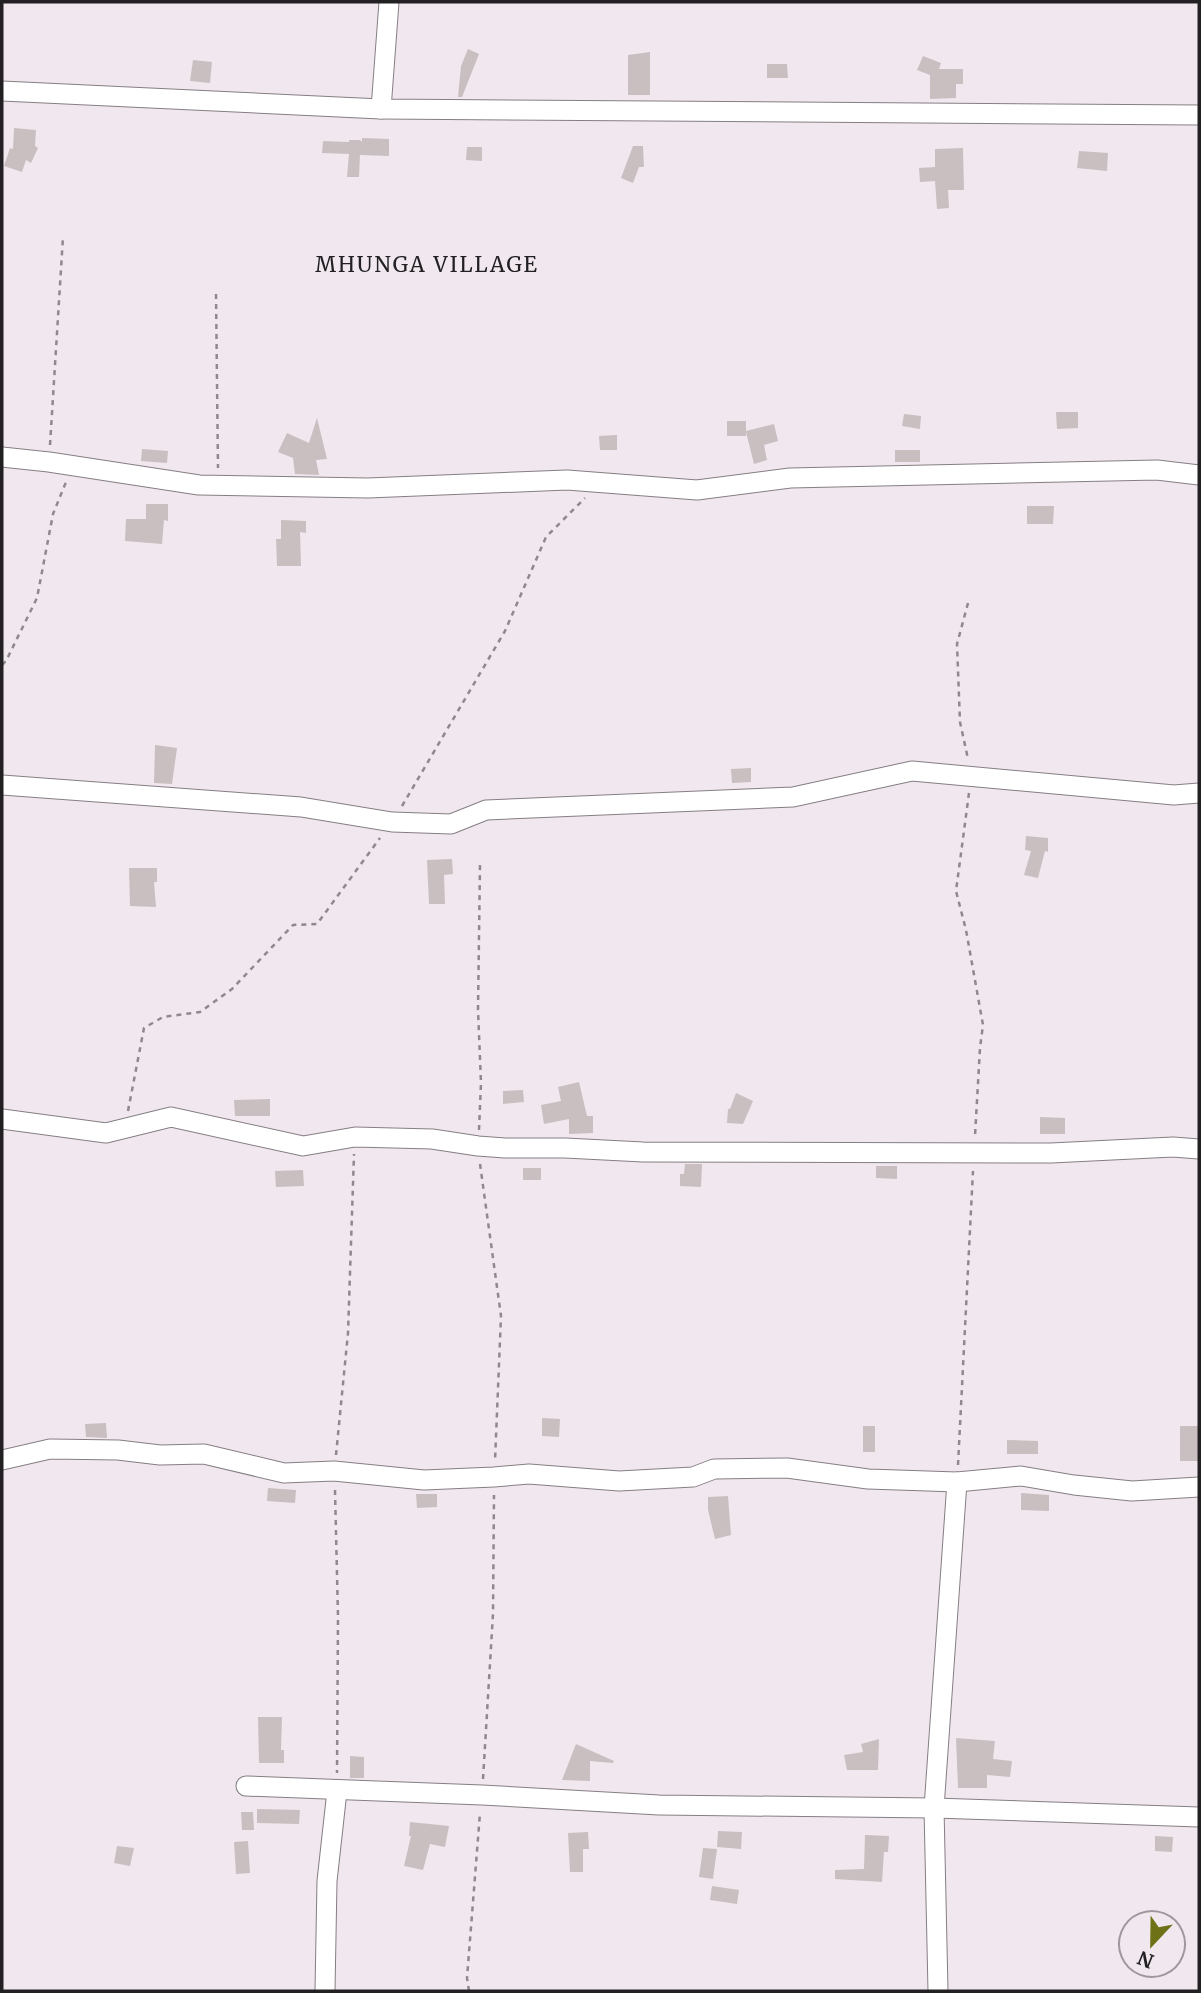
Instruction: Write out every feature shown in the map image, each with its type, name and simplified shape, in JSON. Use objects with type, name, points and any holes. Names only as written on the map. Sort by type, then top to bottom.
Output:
[{"type":"street","points":[[381,109],[389,2]]},
{"type":"street","points":[[2,90],[381,109],[1199,115]]},
{"type":"street","points":[[2,457],[199,485],[368,488],[567,480],[697,490],[790,478],[1157,470],[1199,475]]},
{"type":"street","points":[[2,785],[301,807],[392,822],[451,824],[486,810],[793,797],[912,771],[1174,795],[1199,793]]},
{"type":"street","points":[[2,1119],[106,1133],[171,1117],[303,1146],[355,1137],[432,1139],[505,1149],[565,1148],[643,1152],[1051,1153],[1173,1147],[1199,1149]]},
{"type":"street","points":[[2,1461],[50,1449],[118,1450],[160,1455],[204,1454],[284,1473],[334,1471],[424,1480],[530,1474],[619,1480],[693,1477],[714,1469],[787,1468],[868,1479],[957,1482],[1021,1476],[1132,1491],[1199,1487]]},
{"type":"street","points":[[938,1991],[934,1808],[957,1482]]},
{"type":"street","points":[[246,1786],[659,1805],[934,1808],[1199,1817]]},
{"type":"street","points":[[325,1991],[327,1881],[337,1791]]},
{"type":"path","points":[[49,462],[63,237]]},
{"type":"path","points":[[216,294],[219,485]]},
{"type":"path","points":[[2,665],[37,598],[53,514],[73,466]]},
{"type":"path","points":[[957,1482],[983,1025],[956,891],[972,776],[960,722],[957,644],[968,603]]},
{"type":"path","points":[[469,1991],[467,1978],[493,1614],[494,1477],[501,1316],[478,1146],[481,1083],[478,1010],[480,865]]},
{"type":"building","points":[[468,49],[479,54],[462,97],[458,97],[461,66]]},
{"type":"building","points":[[650,52],[650,95],[628,95],[628,55]]},
{"type":"building","points":[[923,56],[941,63],[939,69],[963,69],[963,84],[956,84],[956,98],[930,99],[930,75],[917,70]]},
{"type":"building","points":[[193,60],[212,62],[210,83],[190,81]]},
{"type":"building","points":[[767,64],[787,64],[788,78],[767,78]]},
{"type":"building","points":[[14,128],[36,130],[35,146],[38,148],[31,163],[26,160],[22,172],[4,166],[10,148],[13,149]]},
{"type":"building","points":[[362,138],[389,139],[389,156],[360,155],[359,177],[347,177],[349,154],[322,153],[323,141],[362,142]]},
{"type":"building","points":[[633,146],[643,146],[644,167],[639,167],[633,183],[621,178]]},
{"type":"building","points":[[467,147],[482,147],[482,161],[466,160]]},
{"type":"building","points":[[963,148],[964,190],[948,190],[949,208],[937,209],[935,181],[920,182],[919,168],[935,167],[935,149]]},
{"type":"building","points":[[1079,151],[1108,153],[1107,171],[1077,168]]},
{"type":"building","points":[[1056,412],[1078,412],[1078,428],[1057,429]]},
{"type":"building","points":[[904,414],[921,416],[920,429],[902,426]]},
{"type":"building","points":[[317,418],[327,459],[316,460],[319,475],[295,474],[293,458],[278,452],[287,433],[309,443]]},
{"type":"building","points":[[727,421],[746,421],[746,431],[774,424],[778,441],[764,445],[767,460],[754,464],[746,432],[746,436],[727,436]]},
{"type":"building","points":[[617,435],[617,450],[600,450],[599,436]]},
{"type":"building","points":[[142,449],[168,451],[167,463],[141,461]]},
{"type":"building","points":[[895,450],[920,450],[920,462],[895,462]]},
{"type":"building","points":[[146,504],[168,504],[168,521],[164,520],[162,544],[125,541],[126,519],[146,519]]},
{"type":"building","points":[[1027,506],[1054,506],[1053,524],[1027,524]]},
{"type":"building","points":[[281,520],[306,521],[306,533],[300,532],[301,566],[277,566],[276,539],[281,539]]},
{"type":"building","points":[[155,745],[177,748],[172,784],[154,783]]},
{"type":"building","points":[[751,768],[751,782],[732,783],[731,769]]},
{"type":"building","points":[[1026,836],[1048,838],[1048,852],[1045,851],[1038,878],[1024,875],[1031,851],[1025,850]]},
{"type":"building","points":[[452,859],[453,874],[444,875],[445,904],[429,904],[427,860]]},
{"type":"building","points":[[129,868],[157,868],[157,882],[154,882],[156,907],[130,906]]},
{"type":"building","points":[[579,1082],[587,1116],[593,1116],[593,1133],[569,1134],[569,1119],[544,1124],[541,1105],[561,1101],[558,1087]]},
{"type":"building","points":[[523,1090],[524,1102],[503,1104],[503,1091]]},
{"type":"building","points":[[736,1093],[753,1101],[743,1124],[727,1123],[728,1109]]},
{"type":"building","points":[[270,1099],[270,1116],[235,1116],[234,1100]]},
{"type":"building","points":[[1040,1117],[1065,1118],[1065,1134],[1040,1134]]},
{"type":"building","points":[[685,1164],[702,1164],[701,1187],[680,1186],[680,1174],[684,1174]]},
{"type":"building","points":[[876,1166],[897,1166],[897,1179],[876,1178]]},
{"type":"building","points":[[523,1168],[541,1168],[541,1180],[523,1180]]},
{"type":"building","points":[[303,1170],[304,1186],[276,1187],[275,1171]]},
{"type":"building","points":[[542,1418],[560,1419],[559,1437],[542,1436]]},
{"type":"building","points":[[106,1423],[107,1438],[86,1437],[85,1424]]},
{"type":"building","points":[[863,1426],[875,1426],[875,1452],[863,1452]]},
{"type":"building","points":[[1180,1426],[1199,1426],[1199,1461],[1180,1461]]},
{"type":"building","points":[[1007,1440],[1038,1441],[1038,1454],[1007,1454]]},
{"type":"building","points":[[268,1488],[296,1490],[295,1503],[267,1501]]},
{"type":"building","points":[[1021,1493],[1049,1495],[1049,1511],[1021,1510]]},
{"type":"building","points":[[416,1494],[437,1494],[437,1507],[417,1508]]},
{"type":"building","points":[[728,1496],[731,1535],[715,1539],[708,1510],[708,1497]]},
{"type":"building","points":[[258,1717],[282,1717],[281,1750],[284,1750],[284,1763],[259,1763]]},
{"type":"building","points":[[956,1738],[995,1741],[993,1759],[1012,1761],[1010,1777],[987,1775],[987,1788],[958,1788]]},
{"type":"building","points":[[879,1739],[878,1770],[847,1770],[844,1755],[863,1752],[861,1744]]},
{"type":"building","points":[[576,1744],[614,1761],[590,1761],[590,1781],[562,1780]]},
{"type":"building","points":[[350,1756],[364,1757],[364,1778],[350,1778]]},
{"type":"building","points":[[257,1809],[300,1810],[299,1824],[257,1823]]},
{"type":"building","points":[[241,1812],[253,1812],[254,1830],[242,1830]]},
{"type":"building","points":[[410,1822],[449,1826],[445,1847],[430,1844],[423,1870],[404,1866],[411,1836]]},
{"type":"building","points":[[718,1831],[742,1832],[741,1849],[717,1847]]},
{"type":"building","points":[[588,1832],[589,1849],[583,1849],[583,1872],[570,1872],[568,1833]]},
{"type":"building","points":[[865,1835],[889,1836],[888,1852],[884,1852],[882,1882],[835,1879],[835,1870],[864,1869]]},
{"type":"building","points":[[1155,1836],[1173,1837],[1172,1852],[1155,1851]]},
{"type":"building","points":[[248,1841],[250,1873],[236,1874],[234,1842]]},
{"type":"building","points":[[117,1846],[134,1848],[130,1866],[114,1863]]},
{"type":"building","points":[[703,1848],[717,1849],[713,1879],[699,1877]]},
{"type":"building","points":[[712,1886],[739,1890],[737,1904],[710,1900]]},
{"type":"district","name":"MHUNGA VILLAGE","points":[[427,265]]}]
